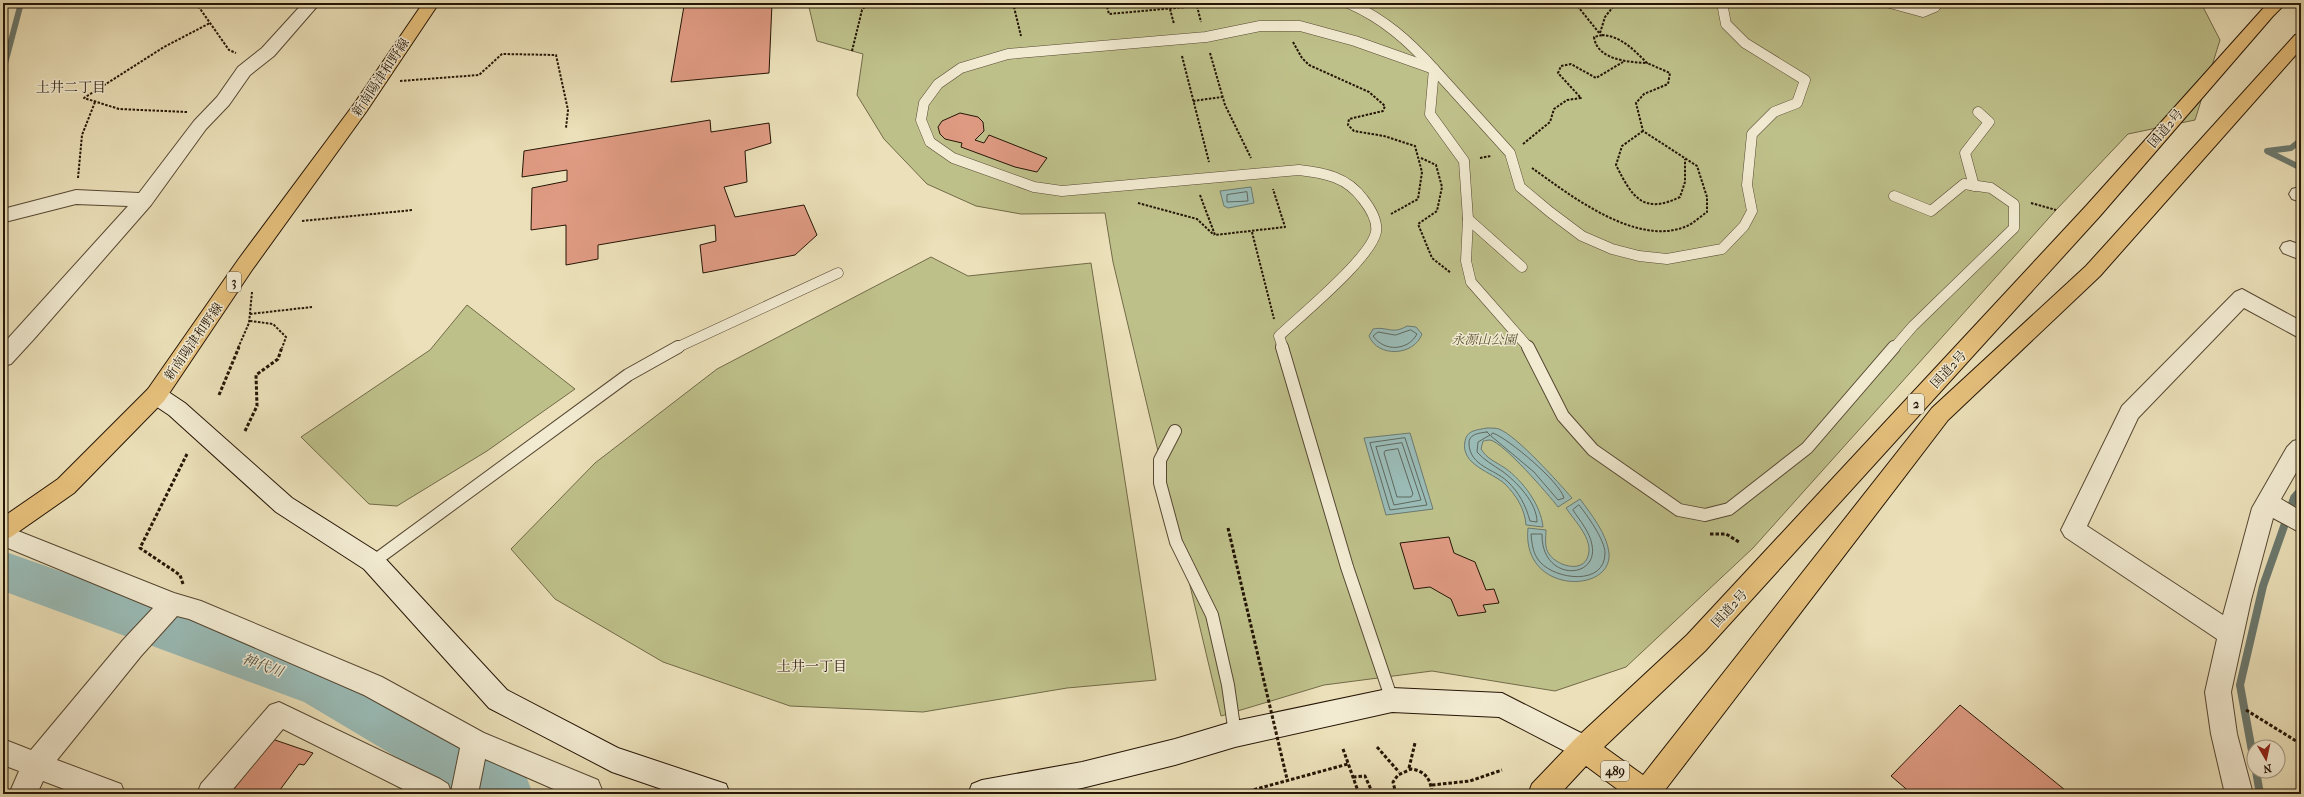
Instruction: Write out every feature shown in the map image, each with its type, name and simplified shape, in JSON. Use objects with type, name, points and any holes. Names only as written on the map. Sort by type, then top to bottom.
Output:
[{"type":"main road","name":"新南陽津和野線","points":[[3,530],[66,486],[156,395],[245,265],[360,108],[431,3]]},
{"type":"main road","name":"国道2号","points":[[1542,794],[1584,748],[1702,638],[2093,211],[2267,12],[2278,3]]},
{"type":"main road","name":"国道2号","points":[[1645,794],[1940,414],[2093,271],[2301,39]]},
{"type":"main road","name":"489","points":[[1584,748],[1645,794]]},
{"type":"street","points":[[3,358],[27,333],[144,200],[200,125],[213,113],[244,71],[268,52],[312,3]]},
{"type":"street","points":[[5,215],[76,197],[144,200]]},
{"type":"street","points":[[2232,635],[2073,530],[2130,412],[2242,297],[2301,331]]},
{"type":"street","points":[[156,395],[177,409],[284,504],[373,562],[498,699],[612,759],[716,794]]},
{"type":"street","points":[[2239,794],[2224,734],[2218,692],[2250,556],[2267,503],[2295,454],[2301,448]]},
{"type":"street","points":[[2267,503],[2301,523]]},
{"type":"street","points":[[3,535],[182,606],[374,686],[475,742],[588,790]]},
{"type":"street","points":[[23,794],[37,764],[132,648],[182,606]]},
{"type":"street","points":[[982,794],[1082,775],[1175,752],[1235,734],[1392,700],[1502,705],[1584,748]]},
{"type":"street","points":[[211,794],[279,714],[430,788],[438,794]]},
{"type":"street","points":[[464,794],[475,742]]},
{"type":"street","points":[[3,752],[111,794]]},
{"type":"lane","points":[[1348,3],[1366,10],[1408,39],[1510,153],[1520,186],[1582,236],[1612,249],[1639,256],[1667,259],[1722,249],[1744,226],[1752,211],[1747,185],[1752,134],[1774,112],[1797,103],[1805,80],[1745,43],[1726,24],[1722,3]]},
{"type":"lane","points":[[1890,3],[1923,12],[1935,7],[1937,3]]},
{"type":"lane","points":[[1392,700],[1347,567],[1279,336],[1361,256],[1375,234],[1375,216],[1357,190],[1328,173],[1299,170],[1195,181],[1062,192],[1034,187],[953,158],[930,142],[921,120],[924,103],[938,84],[961,68],[985,59],[1025,52],[1206,37],[1260,26],[1300,26],[1355,40],[1434,69]]},
{"type":"lane","points":[[1434,69],[1430,114],[1464,161],[1468,219],[1466,261],[1470,282],[1532,352],[1563,416],[1593,450],[1679,510],[1705,515],[1729,508],[1807,448],[1913,326],[2014,228],[2014,204],[1991,188],[1964,184],[1931,211],[1894,196]]},
{"type":"lane","points":[[1974,186],[1965,153],[1989,122],[1978,112]]},
{"type":"lane","points":[[1468,219],[1522,267]]},
{"type":"lane","points":[[373,562],[628,376],[668,352],[838,273]]},
{"type":"lane","points":[[1175,431],[1160,460],[1160,483],[1176,542],[1197,581],[1212,615],[1228,685],[1235,734]]},
{"type":"path","points":[[196,3],[229,50],[257,62]]},
{"type":"path","points":[[852,50],[862,10],[868,3]]},
{"type":"path","points":[[1013,3],[1025,52]]},
{"type":"path","points":[[1106,3],[1109,14],[1230,3]]},
{"type":"path","points":[[1575,3],[1600,34]]},
{"type":"path","points":[[1600,34],[1605,17],[1616,3]]},
{"type":"path","points":[[210,23],[164,47],[84,98],[119,109],[213,113]]},
{"type":"path","points":[[1285,26],[1308,65],[1349,82],[1381,100],[1385,106],[1383,111],[1350,119],[1348,125],[1354,131],[1384,136],[1415,146],[1421,158],[1424,181],[1418,199],[1375,224]]},
{"type":"path","points":[[1510,153],[1566,192],[1604,215],[1648,232],[1672,231],[1699,221],[1707,212],[1707,197],[1697,166],[1643,130],[1636,103],[1644,94],[1668,84],[1670,73],[1647,63],[1627,44],[1611,34],[1600,34],[1594,37],[1595,44],[1601,51],[1623,62],[1647,63]]},
{"type":"path","points":[[1206,37],[1222,97],[1251,159]]},
{"type":"path","points":[[1179,40],[1193,101],[1214,179]]},
{"type":"path","points":[[396,82],[479,75],[502,54],[556,55],[568,110],[566,128]]},
{"type":"path","points":[[1464,161],[1510,153],[1550,122],[1554,108],[1567,100],[1582,98],[1558,73],[1561,66],[1571,64],[1596,78],[1623,62]]},
{"type":"path","points":[[1193,101],[1222,97]]},
{"type":"path","points":[[76,197],[82,135],[95,102]]},
{"type":"path","points":[[1643,130],[1622,146],[1616,165],[1626,186],[1636,198],[1653,207],[1667,205],[1680,198],[1685,182],[1685,159]]},
{"type":"path","points":[[1421,158],[1436,165],[1442,188],[1437,211],[1418,224],[1432,258],[1459,280],[1470,282]]},
{"type":"path","points":[[1135,202],[1197,219],[1215,235],[1252,232],[1285,227],[1268,173]]},
{"type":"path","points":[[1195,181],[1215,235]]},
{"type":"path","points":[[2014,204],[2035,203],[2056,210]]},
{"type":"path","points":[[296,222],[413,210]]},
{"type":"path","points":[[1252,232],[1279,336]]},
{"type":"path","points":[[219,395],[229,375],[250,321],[252,291]]},
{"type":"path","points":[[250,314],[312,308]]},
{"type":"path","points":[[245,431],[257,406],[256,375],[278,359],[286,337],[273,324],[250,321]]},
{"type":"path","points":[[182,606],[180,575],[140,548],[188,454]]},
{"type":"path","points":[[1228,528],[1287,779]]},
{"type":"path","points":[[2218,692],[2301,744]]},
{"type":"path","points":[[1409,768],[1415,743]]},
{"type":"path","points":[[1377,746],[1399,772]]},
{"type":"path","points":[[1342,750],[1359,794]]},
{"type":"path","points":[[1238,794],[1287,779],[1348,764]]},
{"type":"path","points":[[1396,794],[1393,782],[1399,772],[1409,768],[1421,771],[1426,775],[1432,785],[1432,794]]},
{"type":"path","points":[[1432,785],[1470,781],[1502,770]]},
{"type":"path","points":[[1353,778],[1364,776],[1373,794]]},
{"type":"green space","name":"永源山公園","points":[[808,3],[2201,3],[2220,40],[2195,120],[2128,134],[2056,210],[1753,548],[1626,667],[1555,691],[1432,671],[1324,685],[1221,716],[1113,262],[1105,213],[1021,214],[976,206],[927,184],[884,139],[857,95],[863,54],[817,41]]},
{"type":"green space","points":[[931,257],[968,276],[1091,263],[1156,680],[1067,688],[923,712],[790,706],[663,662],[555,599],[511,549],[595,463],[717,369]]},
{"type":"green space","points":[[467,305],[575,389],[487,451],[397,506],[369,504],[301,437],[430,350]]},
{"type":"water","points":[[1251,187],[1254,203],[1228,208],[1224,206],[1220,191]]},
{"type":"water","points":[[1407,326],[1416,327],[1422,334],[1412,347],[1404,350],[1396,352],[1380,348],[1369,336],[1373,329],[1378,328],[1397,330]]},
{"type":"water","points":[[1487,428],[1499,429],[1516,440],[1537,460],[1572,498],[1558,507],[1526,470],[1505,450],[1490,440],[1483,441],[1481,449],[1483,452],[1489,458],[1512,473],[1530,494],[1539,510],[1543,527],[1526,525],[1522,508],[1509,488],[1478,467],[1467,456],[1465,449],[1466,437],[1473,431]]},
{"type":"water","points":[[1410,433],[1433,509],[1386,515],[1364,438]]},
{"type":"water","points":[[1580,499],[1602,532],[1608,546],[1609,553],[1606,566],[1597,576],[1583,581],[1567,581],[1552,576],[1538,566],[1530,550],[1528,528],[1546,530],[1546,548],[1553,559],[1565,565],[1578,566],[1587,559],[1589,545],[1581,528],[1566,508]]},
{"type":"building","points":[[684,3],[713,3],[684,6]]},
{"type":"building","points":[[772,3],[769,73],[671,82],[684,6]]},
{"type":"building","points":[[960,113],[978,117],[983,122],[984,131],[975,140],[984,143],[989,135],[1047,158],[1037,172],[1015,167],[961,147],[962,143],[945,139],[940,134],[938,127],[942,121]]},
{"type":"building","points":[[710,120],[711,132],[769,123],[771,143],[745,151],[747,182],[724,187],[735,217],[804,205],[817,235],[795,255],[703,273],[700,245],[716,241],[715,225],[598,245],[598,259],[566,265],[566,225],[531,230],[532,188],[567,181],[567,170],[522,177],[524,151]]},
{"type":"building","points":[[1449,537],[1454,553],[1475,562],[1486,590],[1494,589],[1499,603],[1483,605],[1486,612],[1458,616],[1451,599],[1430,587],[1414,589],[1400,543]]},
{"type":"building","points":[[1960,705],[2070,794],[1912,794],[1891,776]]},
{"type":"building","points":[[272,739],[313,753],[304,765],[299,764],[277,794],[230,794]]},
{"type":"waterway","points":[[3,71],[21,3]]},
{"type":"waterway","points":[[2301,140],[2291,148],[2267,151],[2301,168]]},
{"type":"waterway","points":[[2250,739],[2240,685],[2263,586],[2294,498],[2301,490]]},
{"type":"waterway","name":"神代川","points":[[3,571],[320,685],[507,794]]},
{"type":"waterway","points":[[2257,779],[2260,794]]},
{"type":"district","name":"土井二丁目","points":[[71,87]]},
{"type":"district","name":"土井一丁目","points":[[812,666]]}]
